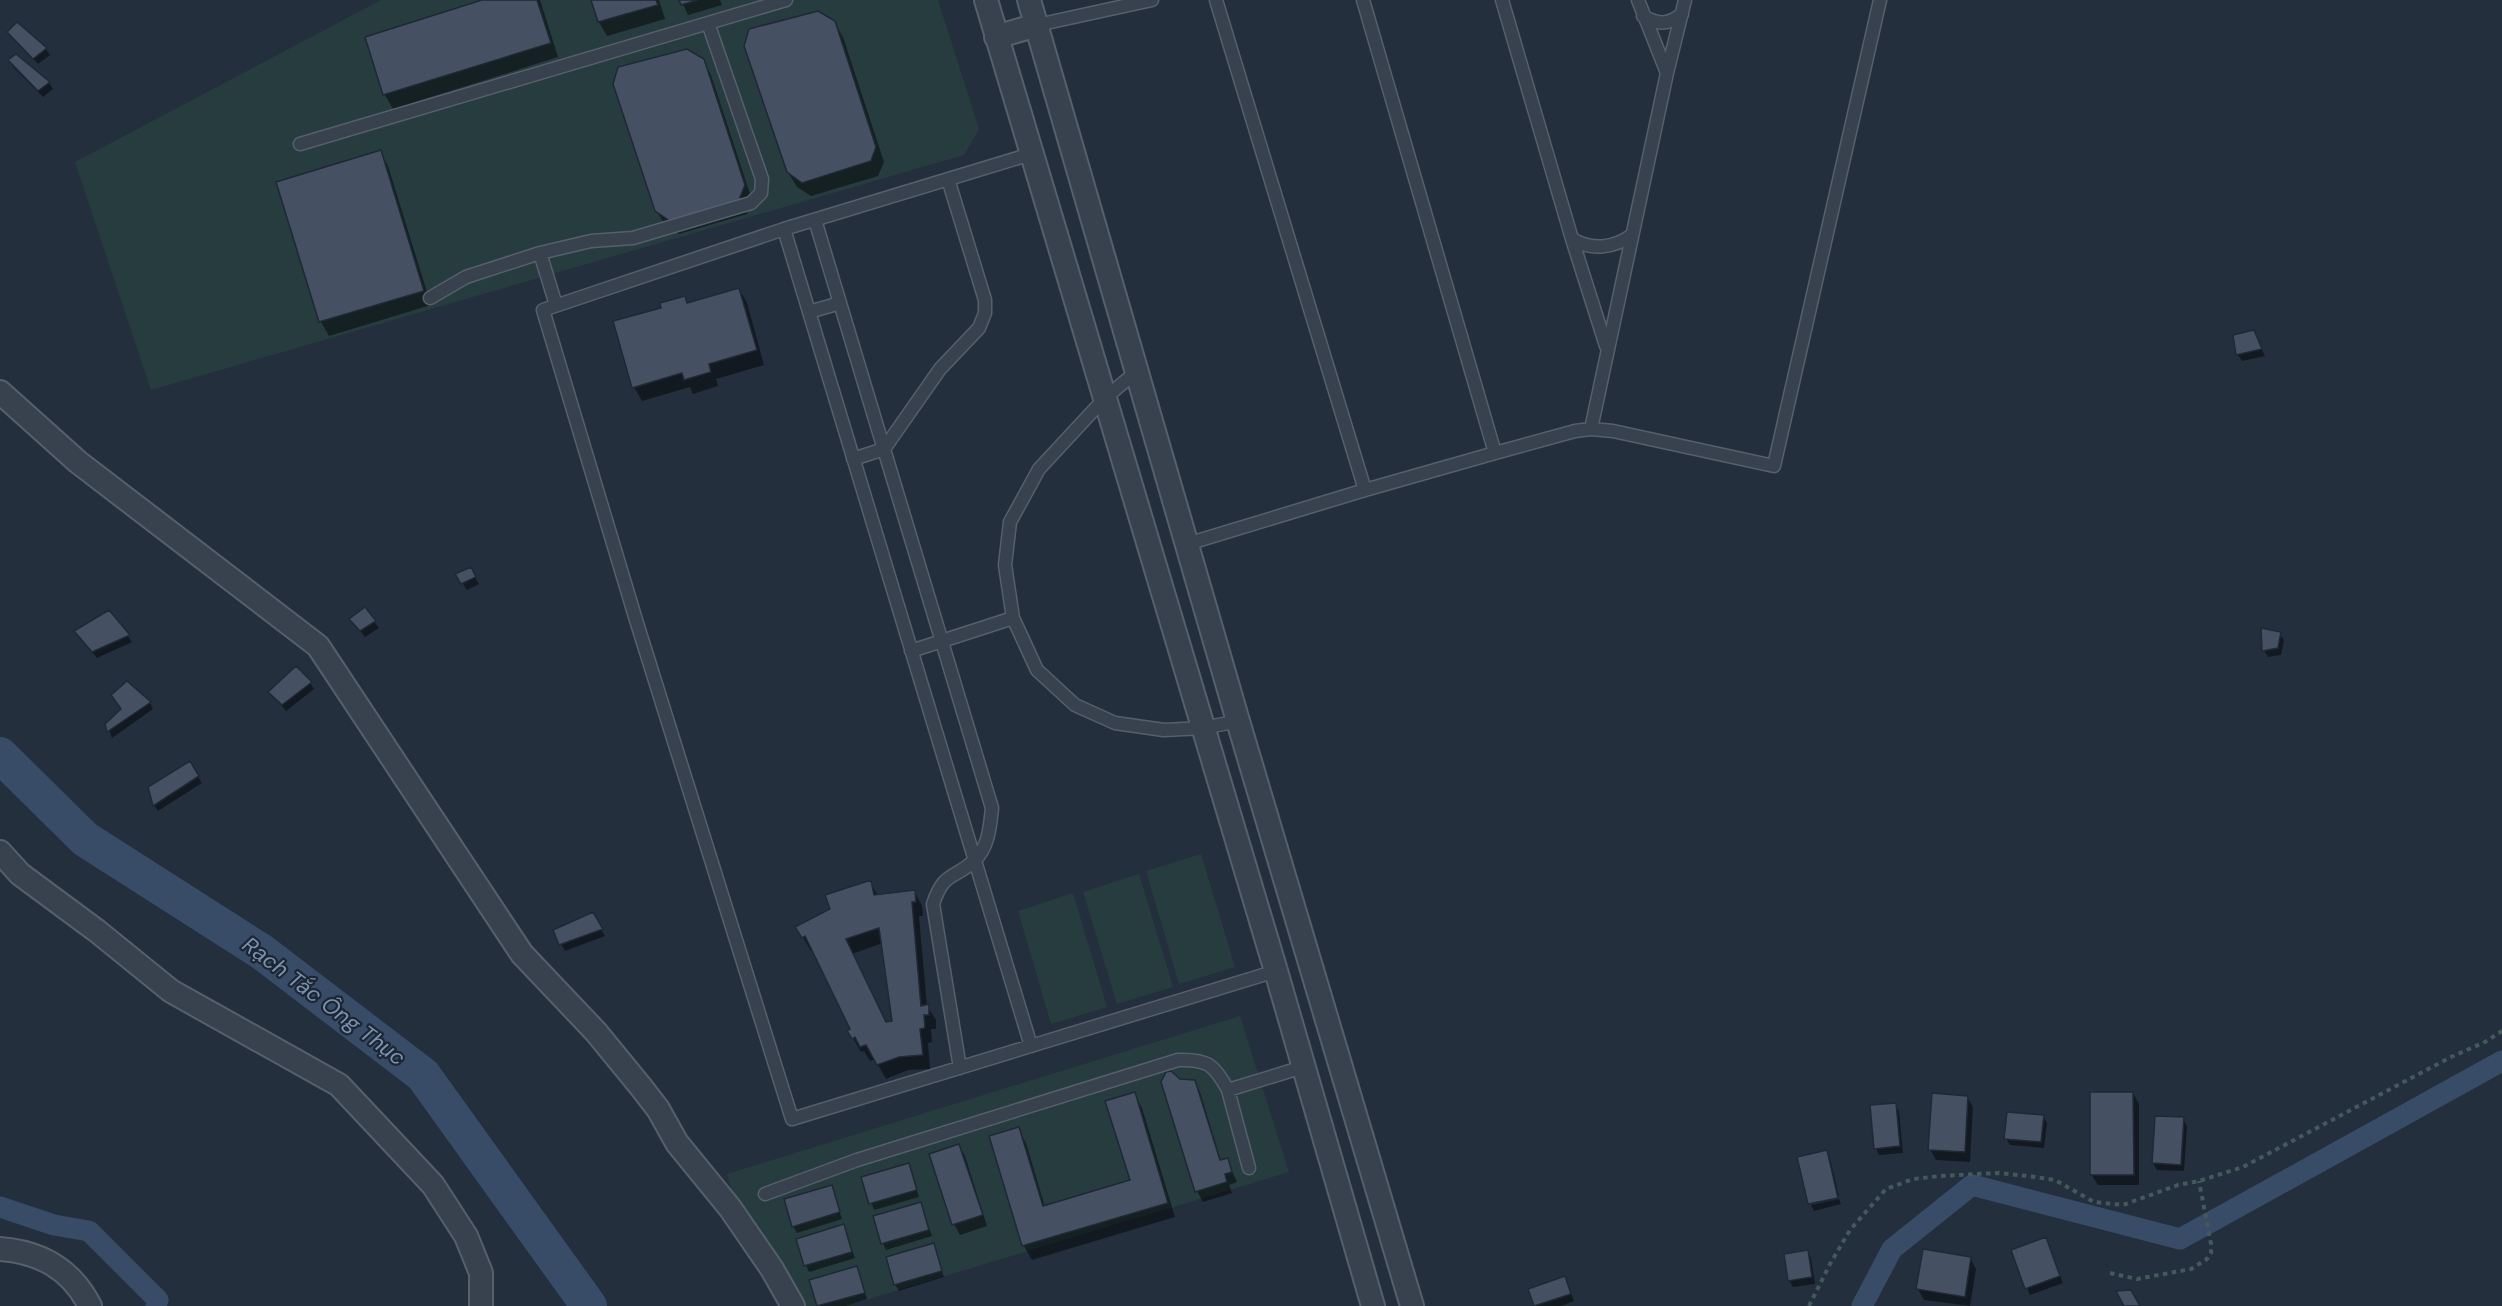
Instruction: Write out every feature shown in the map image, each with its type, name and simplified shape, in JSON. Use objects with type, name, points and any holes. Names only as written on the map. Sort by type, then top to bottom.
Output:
[{"type":"street","points":[[986,0],[1276,970],[1373,1306]]},
{"type":"street","points":[[1029,0],[1238,721],[1412,1306]]},
{"type":"street","points":[[996,37],[1037,25]]},
{"type":"street","points":[[0,392],[78,462],[318,646],[522,954],[596,1032],[646,1094],[677,1143],[730,1208],[772,1269],[793,1306]]},
{"type":"street","points":[[1151,555],[1187,544]]},
{"type":"street","points":[[0,852],[20,874],[97,931],[171,991],[339,1085],[433,1185],[466,1236],[481,1273],[481,1306]]},
{"type":"street","points":[[1303,1067],[1338,1058]]},
{"type":"street","points":[[0,1249],[15,1250],[46,1261],[66,1272],[83,1292],[90,1306]]},
{"type":"lane","points":[[300,144],[786,0]]},
{"type":"lane","points":[[1037,25],[1152,0]]},
{"type":"lane","points":[[1215,0],[1365,490]]},
{"type":"lane","points":[[1363,0],[1495,453]]},
{"type":"lane","points":[[1502,0],[1572,239],[1607,349]]},
{"type":"lane","points":[[1638,0],[1667,73]]},
{"type":"lane","points":[[1591,429],[1667,73],[1685,0]]},
{"type":"lane","points":[[1187,544],[1365,490],[1575,431],[1591,429],[1613,431],[1774,466],[1880,0]]},
{"type":"lane","points":[[1643,16],[1657,23],[1673,21],[1682,14]]},
{"type":"lane","points":[[430,298],[466,277],[540,253],[591,241],[633,238],[752,203],[761,192],[762,179],[708,23]]},
{"type":"lane","points":[[1031,154],[815,220],[543,310],[636,620],[792,1119],[1276,970]]},
{"type":"lane","points":[[853,459],[884,449],[940,369],[979,328],[985,313],[985,300],[948,179]]},
{"type":"lane","points":[[815,220],[992,808],[988,838],[975,860],[948,876],[933,904],[960,1068]]},
{"type":"lane","points":[[784,230],[1031,1046]]},
{"type":"lane","points":[[1572,239],[1602,247],[1618,243],[1632,235]]},
{"type":"lane","points":[[540,253],[556,305]]},
{"type":"lane","points":[[809,312],[840,303]]},
{"type":"lane","points":[[1136,372],[1104,399],[1038,469],[1010,522],[1005,565],[1013,618],[1037,670],[1075,705],[1115,723],[1164,730],[1203,728],[1238,721]]},
{"type":"lane","points":[[911,651],[1013,618]]},
{"type":"lane","points":[[765,1194],[857,1160],[1178,1060],[1199,1059],[1211,1066],[1228,1090],[1249,1168]]},
{"type":"lane","points":[[1228,1090],[1303,1067]]},
{"type":"path","points":[[1809,1306],[1830,1264],[1856,1222],[1886,1189],[1913,1179],[1971,1174],[2028,1176],[2055,1180],[2094,1202],[2123,1205],[2178,1185],[2243,1167],[2271,1155],[2502,1031]]},
{"type":"path","points":[[2110,1273],[2137,1279],[2191,1269],[2207,1259],[2211,1253],[2211,1244],[2199,1181]]},
{"type":"green space","points":[[381,0],[938,0],[979,129],[964,155],[151,390],[75,162]]},
{"type":"green space","points":[[1201,854],[1235,967],[1179,984],[1146,871]]},
{"type":"green space","points":[[1139,874],[1173,987],[1117,1004],[1083,892]]},
{"type":"green space","points":[[1073,893],[1107,1007],[1051,1024],[1018,911]]},
{"type":"green space","points":[[1240,1016],[1289,1172],[846,1306],[801,1306],[736,1205],[727,1174]]},
{"type":"building","points":[[482,0],[537,0],[551,43],[383,95],[365,37]]},
{"type":"building","points":[[591,0],[656,0],[658,5],[598,22]]},
{"type":"building","points":[[679,0],[698,0],[681,5]]},
{"type":"building","points":[[818,11],[835,21],[876,147],[871,161],[802,183],[787,172],[744,46],[749,29]]},
{"type":"building","points":[[17,22],[47,48],[33,59],[7,32]]},
{"type":"building","points":[[687,49],[704,59],[745,185],[739,200],[670,221],[655,211],[613,84],[618,67]]},
{"type":"building","points":[[16,54],[50,82],[38,91],[8,60]]},
{"type":"building","points":[[381,150],[424,291],[319,322],[276,182]]},
{"type":"building","points":[[739,288],[757,350],[709,364],[711,372],[684,380],[682,373],[632,388],[613,321],[661,308],[660,303],[685,296],[687,303]]},
{"type":"building","points":[[2254,330],[2262,349],[2236,355],[2233,335]]},
{"type":"building","points":[[471,567],[476,577],[461,584],[455,574]]},
{"type":"building","points":[[365,607],[376,621],[360,631],[349,619]]},
{"type":"building","points":[[109,610],[130,635],[92,652],[74,631]]},
{"type":"building","points":[[2261,628],[2281,632],[2278,648],[2262,651]]},
{"type":"building","points":[[296,666],[312,682],[282,705],[268,692]]},
{"type":"building","points":[[127,681],[151,702],[107,732],[105,724],[121,709],[111,695]]},
{"type":"building","points":[[190,761],[199,776],[153,806],[148,787]]},
{"type":"building","points":[[871,880],[874,895],[915,890],[916,902],[912,902],[921,1006],[929,1004],[929,1015],[924,1015],[925,1028],[920,1029],[923,1055],[899,1057],[877,1065],[866,1045],[860,1047],[855,1037],[852,1039],[847,1031],[850,1029],[805,936],[802,938],[795,927],[830,909],[825,895]],"holes":[[[879,928],[892,1021],[886,1022],[846,939]]]},
{"type":"building","points":[[593,912],[603,929],[559,945],[553,930]]},
{"type":"building","points":[[1171,1071],[1180,1079],[1195,1080],[1220,1160],[1228,1158],[1232,1172],[1225,1174],[1227,1182],[1195,1192],[1161,1082],[1166,1072]]},
{"type":"building","points":[[1135,1092],[1168,1203],[1022,1246],[989,1136],[1019,1127],[1043,1206],[1130,1180],[1105,1101]]},
{"type":"building","points":[[2090,1092],[2133,1092],[2134,1175],[2090,1175]]},
{"type":"building","points":[[1932,1093],[1968,1096],[1965,1152],[1928,1150]]},
{"type":"building","points":[[1896,1103],[1900,1146],[1874,1149],[1870,1105]]},
{"type":"building","points":[[2007,1112],[2044,1115],[2041,1142],[2004,1139]]},
{"type":"building","points":[[2155,1116],[2184,1117],[2181,1165],[2152,1163]]},
{"type":"building","points":[[959,1144],[983,1215],[952,1225],[929,1154]]},
{"type":"building","points":[[1827,1150],[1838,1198],[1808,1204],[1797,1157]]},
{"type":"building","points":[[909,1163],[917,1190],[869,1204],[861,1177]]},
{"type":"building","points":[[832,1185],[840,1212],[792,1227],[784,1199]]},
{"type":"building","points":[[921,1202],[929,1230],[881,1244],[873,1216]]},
{"type":"building","points":[[844,1224],[852,1252],[804,1266],[796,1239]]},
{"type":"building","points":[[2046,1237],[2060,1276],[2025,1289],[2011,1250]]},
{"type":"building","points":[[934,1243],[942,1271],[894,1285],[886,1257]]},
{"type":"building","points":[[1923,1249],[1971,1257],[1965,1297],[1916,1289]]},
{"type":"building","points":[[1808,1250],[1812,1277],[1788,1281],[1784,1254]]},
{"type":"building","points":[[857,1266],[865,1293],[817,1306],[809,1280]]},
{"type":"building","points":[[1565,1276],[1571,1294],[1534,1306],[1528,1289]]},
{"type":"building","points":[[2131,1290],[2140,1306],[2124,1306],[2116,1291]]},
{"type":"waterway","name":"Rạch Tắc Ông Thục","points":[[0,755],[85,839],[262,952],[423,1075],[589,1306]]},
{"type":"waterway","points":[[1862,1306],[1892,1249],[1972,1185],[2180,1239],[2502,1061]]},
{"type":"waterway","points":[[0,1207],[54,1225],[89,1231],[158,1300],[156,1306]]}]
